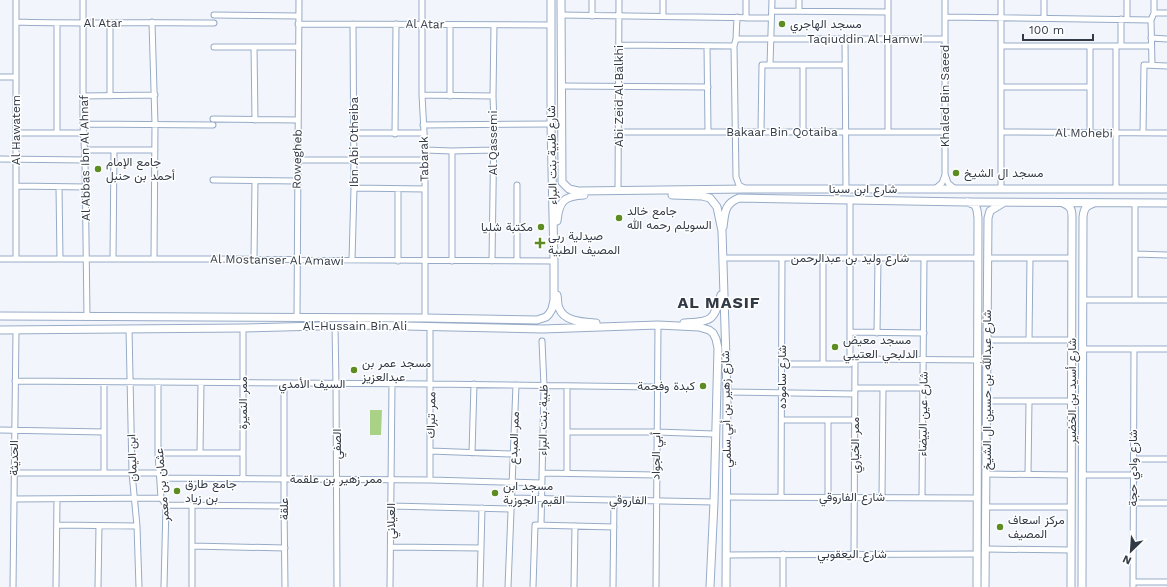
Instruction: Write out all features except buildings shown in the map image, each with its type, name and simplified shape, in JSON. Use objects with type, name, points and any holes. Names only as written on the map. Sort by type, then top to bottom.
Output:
[{"type":"street","name":"Al Hawatem","points":[[16,0],[16,260]]},
{"type":"street","name":"Al Abbas Ibn Al Ahnaf","points":[[83,0],[83,124],[86,187],[87,316]]},
{"type":"street","name":"Rowegheb","points":[[297,317],[299,0]]},
{"type":"street","name":"Tabarak","points":[[422,0],[422,125],[425,150],[425,318]]},
{"type":"street","name":"شارع ظبية بنت البراء","points":[[551,0],[551,124],[554,261],[554,300],[552,309]]},
{"type":"street","name":"شارع ظبية بنت البراء","points":[[561,0],[562,182]]},
{"type":"street","points":[[592,0],[592,16]]},
{"type":"street","name":"Abi Zeid Al Balkhi","points":[[618,191],[619,0]]},
{"type":"street","points":[[663,0],[663,16]]},
{"type":"street","points":[[746,0],[746,18]]},
{"type":"street","points":[[770,65],[770,18],[772,11],[772,0]]},
{"type":"street","points":[[799,0],[799,11]]},
{"type":"street","points":[[888,0],[888,132]]},
{"type":"street","name":"Khaled Bin Saeed","points":[[945,0],[945,174]]},
{"type":"street","points":[[1001,0],[1001,189]]},
{"type":"street","points":[[1044,0],[1044,18]]},
{"type":"street","points":[[1127,0],[1127,19]]},
{"type":"street","points":[[1152,66],[1151,20],[1154,13],[1154,0]]},
{"type":"street","points":[[772,11],[888,12]]},
{"type":"street","points":[[1154,13],[1167,13]]},
{"type":"street","points":[[214,15],[299,16]]},
{"type":"street","points":[[561,15],[770,18]]},
{"type":"street","points":[[737,17],[736,39],[734,46],[736,180],[739,185],[746,189]]},
{"type":"street","points":[[945,17],[1151,20]]},
{"type":"street","points":[[1116,189],[1118,46],[1121,19]]},
{"type":"street","name":"Al Atar","points":[[16,22],[110,24],[152,22],[214,23]]},
{"type":"street","points":[[152,22],[155,95],[154,259]]},
{"type":"street","points":[[57,23],[57,132]]},
{"type":"street","points":[[110,24],[110,96]]},
{"type":"street","name":"Al Atar","points":[[298,24],[551,25]]},
{"type":"street","name":"Ibn Abi Otheiba","points":[[352,260],[354,188],[353,24]]},
{"type":"street","points":[[395,134],[396,24]]},
{"type":"street","name":"Al Qassemi","points":[[492,261],[494,24]]},
{"type":"street","points":[[450,25],[450,96]]},
{"type":"street","points":[[1151,38],[1167,39]]},
{"type":"street","name":"Taqiuddin Al Hamwi","points":[[736,39],[945,39]]},
{"type":"street","points":[[845,39],[846,189]]},
{"type":"street","points":[[619,45],[734,46]]},
{"type":"street","points":[[708,46],[708,131]]},
{"type":"street","points":[[1001,46],[1151,46]]},
{"type":"street","points":[[1090,46],[1090,133]]},
{"type":"street","points":[[214,47],[298,47]]},
{"type":"street","points":[[254,47],[255,120]]},
{"type":"street","points":[[761,132],[762,65],[845,65]]},
{"type":"street","points":[[803,65],[803,132]]},
{"type":"street","points":[[1143,133],[1144,65],[1167,66]]},
{"type":"street","points":[[0,76],[15,77]]},
{"type":"street","points":[[562,86],[708,87]]},
{"type":"street","points":[[1001,87],[1090,87]]},
{"type":"street","points":[[83,96],[155,95]]},
{"type":"street","points":[[422,95],[493,96]]},
{"type":"street","points":[[213,119],[298,120]]},
{"type":"street","points":[[83,124],[213,125]]},
{"type":"street","points":[[422,125],[551,124]]},
{"type":"street","name":"Bakaar Bin Qotaiba","points":[[619,132],[945,132]]},
{"type":"street","name":"Al Mohebi","points":[[1001,132],[1167,133]]},
{"type":"street","points":[[16,133],[84,133]]},
{"type":"street","points":[[353,133],[424,134]]},
{"type":"street","points":[[85,150],[155,150]]},
{"type":"street","points":[[113,259],[114,150]]},
{"type":"street","points":[[425,150],[494,150]]},
{"type":"street","points":[[452,151],[452,260]]},
{"type":"street","points":[[0,159],[85,160]]},
{"type":"street","points":[[297,160],[425,160]]},
{"type":"street","points":[[945,174],[948,184],[955,189]]},
{"type":"street","points":[[934,189],[942,183],[945,174]]},
{"type":"street","points":[[213,180],[297,181]]},
{"type":"street","points":[[254,259],[255,180]]},
{"type":"street","name":"شارع ابن سينا","points":[[562,182],[569,189],[578,191],[746,189],[1167,189]]},
{"type":"street","points":[[517,185],[517,261]]},
{"type":"street","points":[[16,186],[86,187]]},
{"type":"street","points":[[59,187],[60,259]]},
{"type":"street","points":[[354,188],[425,189]]},
{"type":"street","points":[[398,189],[398,261]]},
{"type":"street","points":[[824,189],[824,200]]},
{"type":"street","points":[[625,326],[579,322],[570,319],[558,308],[554,261],[558,209],[562,201],[572,196],[680,195],[706,197],[710,198],[717,207],[722,231]]},
{"type":"street","name":"شارع ابن سينا","points":[[722,231],[727,207],[732,201],[739,198],[966,202],[1167,203]]},
{"type":"street","points":[[850,200],[850,364]]},
{"type":"street","points":[[966,202],[975,205],[978,217]]},
{"type":"street","points":[[988,218],[990,211],[1004,202]]},
{"type":"street","points":[[1061,202],[1069,205],[1072,210],[1072,216]]},
{"type":"street","points":[[1083,217],[1086,206],[1094,203]]},
{"type":"street","points":[[1135,203],[1135,300]]},
{"type":"street","points":[[1072,216],[1074,212],[1078,210],[1081,211],[1083,217]]},
{"type":"street","points":[[978,217],[980,212],[983,211],[986,212],[988,218]]},
{"type":"street","name":"شارع أسيد بن الخضير","points":[[1071,587],[1070,507],[1072,401],[1072,216]]},
{"type":"street","name":"شارع عبدالله بن حسين ال الشيخ","points":[[977,587],[978,217]]},
{"type":"street","name":"شارع أسيد بن الخضير","points":[[1082,587],[1084,349],[1083,217]]},
{"type":"street","name":"شارع عبدالله بن حسين ال الشيخ","points":[[985,587],[988,218]]},
{"type":"street","name":"شارع زهير بن أبي سلمي","points":[[722,231],[727,392],[726,587]]},
{"type":"street","points":[[1135,254],[1167,254]]},
{"type":"street","name":"شارع وليد بن عبدالرحمن","points":[[723,258],[978,258]]},
{"type":"street","name":"شارع ساموده","points":[[781,497],[782,258]]},
{"type":"street","points":[[823,258],[823,364]]},
{"type":"street","points":[[877,332],[878,258]]},
{"type":"street","name":"شارع عين البيضاء","points":[[922,498],[924,258]]},
{"type":"street","points":[[988,258],[1072,258]]},
{"type":"street","points":[[1030,258],[1030,340]]},
{"type":"street","name":"Al Mostanser Al Amawi","points":[[0,259],[554,261]]},
{"type":"street","points":[[658,325],[708,320],[715,314],[723,290]]},
{"type":"street","points":[[1083,300],[1167,300]]},
{"type":"street","name":"Al-Hussain Bin Ali","points":[[0,316],[297,317],[537,320],[546,317],[552,309]]},
{"type":"street","name":"Al-Hussain Bin Ali","points":[[0,330],[335,326],[430,326],[543,329],[658,325],[699,327],[709,330]]},
{"type":"street","name":"أبي الجواد","points":[[656,587],[658,325]]},
{"type":"street","name":"الصفي","points":[[335,326],[337,587]]},
{"type":"street","name":"ممر تبراك","points":[[430,326],[430,480]]},
{"type":"street","name":"ممر النميرة","points":[[243,328],[243,479]]},
{"type":"street","name":"ابن اليمان","points":[[129,329],[132,473],[137,526],[139,587]]},
{"type":"street","name":"الحديثة","points":[[13,587],[16,330]]},
{"type":"street","name":"شارع زهير بن أبي سلمي","points":[[709,330],[713,333],[718,348],[710,587]]},
{"type":"street","points":[[850,332],[924,333]]},
{"type":"street","points":[[988,340],[1072,340]]},
{"type":"street","name":"ظبية بنت البراء","points":[[538,525],[542,483],[544,386],[542,341]]},
{"type":"street","points":[[1084,349],[1167,349]]},
{"type":"street","name":"شارع وادي حجة","points":[[1133,585],[1134,349]]},
{"type":"street","points":[[782,364],[850,364],[855,359],[977,360]]},
{"type":"street","name":"ممر الخياري","points":[[854,554],[855,359]]},
{"type":"street","name":"السيف الأمدي","points":[[15,381],[474,384],[657,387]]},
{"type":"street","points":[[104,382],[104,473]]},
{"type":"street","name":"عثمان بن معمر","points":[[158,382],[158,452],[161,498],[166,505],[164,587]]},
{"type":"street","points":[[200,383],[200,453]]},
{"type":"street","name":"علقة","points":[[284,383],[285,587]]},
{"type":"street","name":"العيلاني","points":[[390,587],[392,506],[392,384]]},
{"type":"street","points":[[472,453],[474,384]]},
{"type":"street","name":"ممر المبدع","points":[[508,587],[516,385]]},
{"type":"street","points":[[567,386],[567,473]]},
{"type":"street","points":[[855,388],[923,388]]},
{"type":"street","points":[[882,497],[883,388]]},
{"type":"street","points":[[727,392],[855,394]]},
{"type":"street","points":[[987,401],[1072,401]]},
{"type":"street","points":[[1028,474],[1029,401]]},
{"type":"street","points":[[782,420],[855,420]]},
{"type":"street","points":[[828,420],[828,497]]},
{"type":"street","points":[[0,430],[104,432]]},
{"type":"street","points":[[568,432],[656,432],[714,434]]},
{"type":"street","points":[[430,451],[513,454]]},
{"type":"street","points":[[158,452],[243,453]]},
{"type":"street","points":[[1134,459],[1167,459]]},
{"type":"street","name":"ممر زهير بن علقمة","points":[[14,473],[132,473],[160,476],[243,479],[391,479],[542,483]]},
{"type":"street","points":[[542,473],[656,475]]},
{"type":"street","points":[[986,474],[1071,475]]},
{"type":"street","points":[[1082,475],[1133,475]]},
{"type":"street","name":"شارع الفاروقي","points":[[726,497],[977,498]]},
{"type":"street","points":[[14,499],[57,500],[161,498]]},
{"type":"street","name":"الفاروقي","points":[[511,498],[714,502]]},
{"type":"street","points":[[56,587],[57,500]]},
{"type":"street","points":[[613,587],[614,500]]},
{"type":"street","points":[[1133,503],[1167,504]]},
{"type":"street","points":[[166,505],[284,506]]},
{"type":"street","points":[[192,505],[192,587]]},
{"type":"street","points":[[392,506],[510,509]]},
{"type":"street","points":[[986,507],[1070,507]]},
{"type":"street","points":[[480,587],[482,508]]},
{"type":"street","points":[[57,525],[137,526]]},
{"type":"street","points":[[533,587],[538,525],[614,527]]},
{"type":"street","points":[[98,587],[99,526]]},
{"type":"street","points":[[574,587],[575,526]]},
{"type":"street","points":[[192,546],[285,548]]},
{"type":"street","points":[[391,547],[481,548]]},
{"type":"street","points":[[986,549],[1071,550]]},
{"type":"street","name":"شارع اليعقوبي","points":[[726,554],[977,554]]},
{"type":"street","points":[[783,554],[783,587]]},
{"type":"street","points":[[1133,585],[1167,582]]},
{"type":"green space","points":[[370,410],[382,410],[381,435],[370,435]]},
{"type":"place","name":"مسجد الهاجري","points":[[782,24]]},
{"type":"place","name":"جامع الإمام أحمد بن حنبل","points":[[98,169]]},
{"type":"place","name":"مسجد ال الشيخ","points":[[956,173]]},
{"type":"place","name":"جامع خالد السويلم رحمه الله","points":[[619,218]]},
{"type":"place","name":"مكتبة شليا","points":[[541,227]]},
{"type":"place","name":"صيدلية ربى المصيف الطبية","points":[[540,243]]},
{"type":"place","name":"مسجد معيض الدلبحي العتيبي","points":[[835,347]]},
{"type":"place","name":"مسجد عمر بن عبدالعزيز","points":[[354,370]]},
{"type":"place","name":"كبدة وفحمة","points":[[703,386]]},
{"type":"place","name":"جامع طارق بن زياد","points":[[177,491]]},
{"type":"place","name":"مسجد ابن القيم الجوزية","points":[[495,493]]},
{"type":"place","name":"مركز اسعاف المصيف","points":[[1000,527]]},
{"type":"district","name":"AL MASIF","points":[[719,302]]}]
